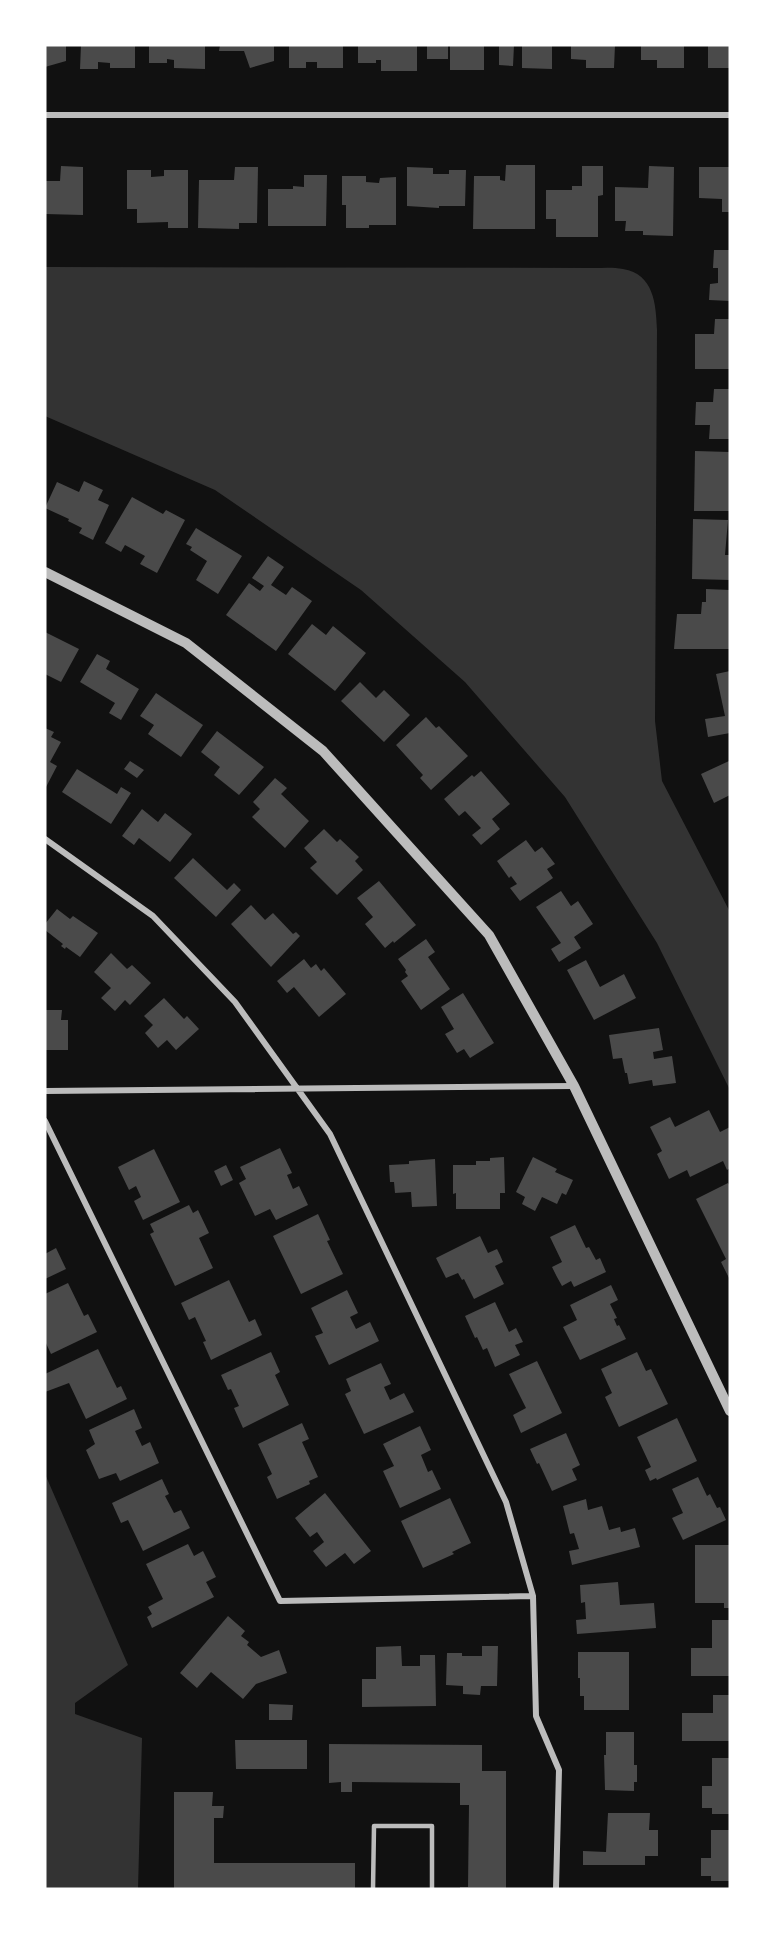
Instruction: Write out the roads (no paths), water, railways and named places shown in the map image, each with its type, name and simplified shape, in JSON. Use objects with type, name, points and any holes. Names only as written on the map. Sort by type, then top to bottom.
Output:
[{"type":"street","points":[[45,116],[730,115]]},
{"type":"street","points":[[45,572],[186,643],[323,751],[489,935],[574,1086],[730,1410]]},
{"type":"street","points":[[45,839],[153,916],[235,1002],[330,1134],[506,1502],[533,1596],[536,1716],[559,1770],[556,1889]]},
{"type":"street","points":[[45,1091],[574,1086]]},
{"type":"street","points":[[45,1121],[280,1601],[533,1596]]},
{"type":"lane","points":[[374,1889],[374,1826],[432,1826],[432,1889]]}]
